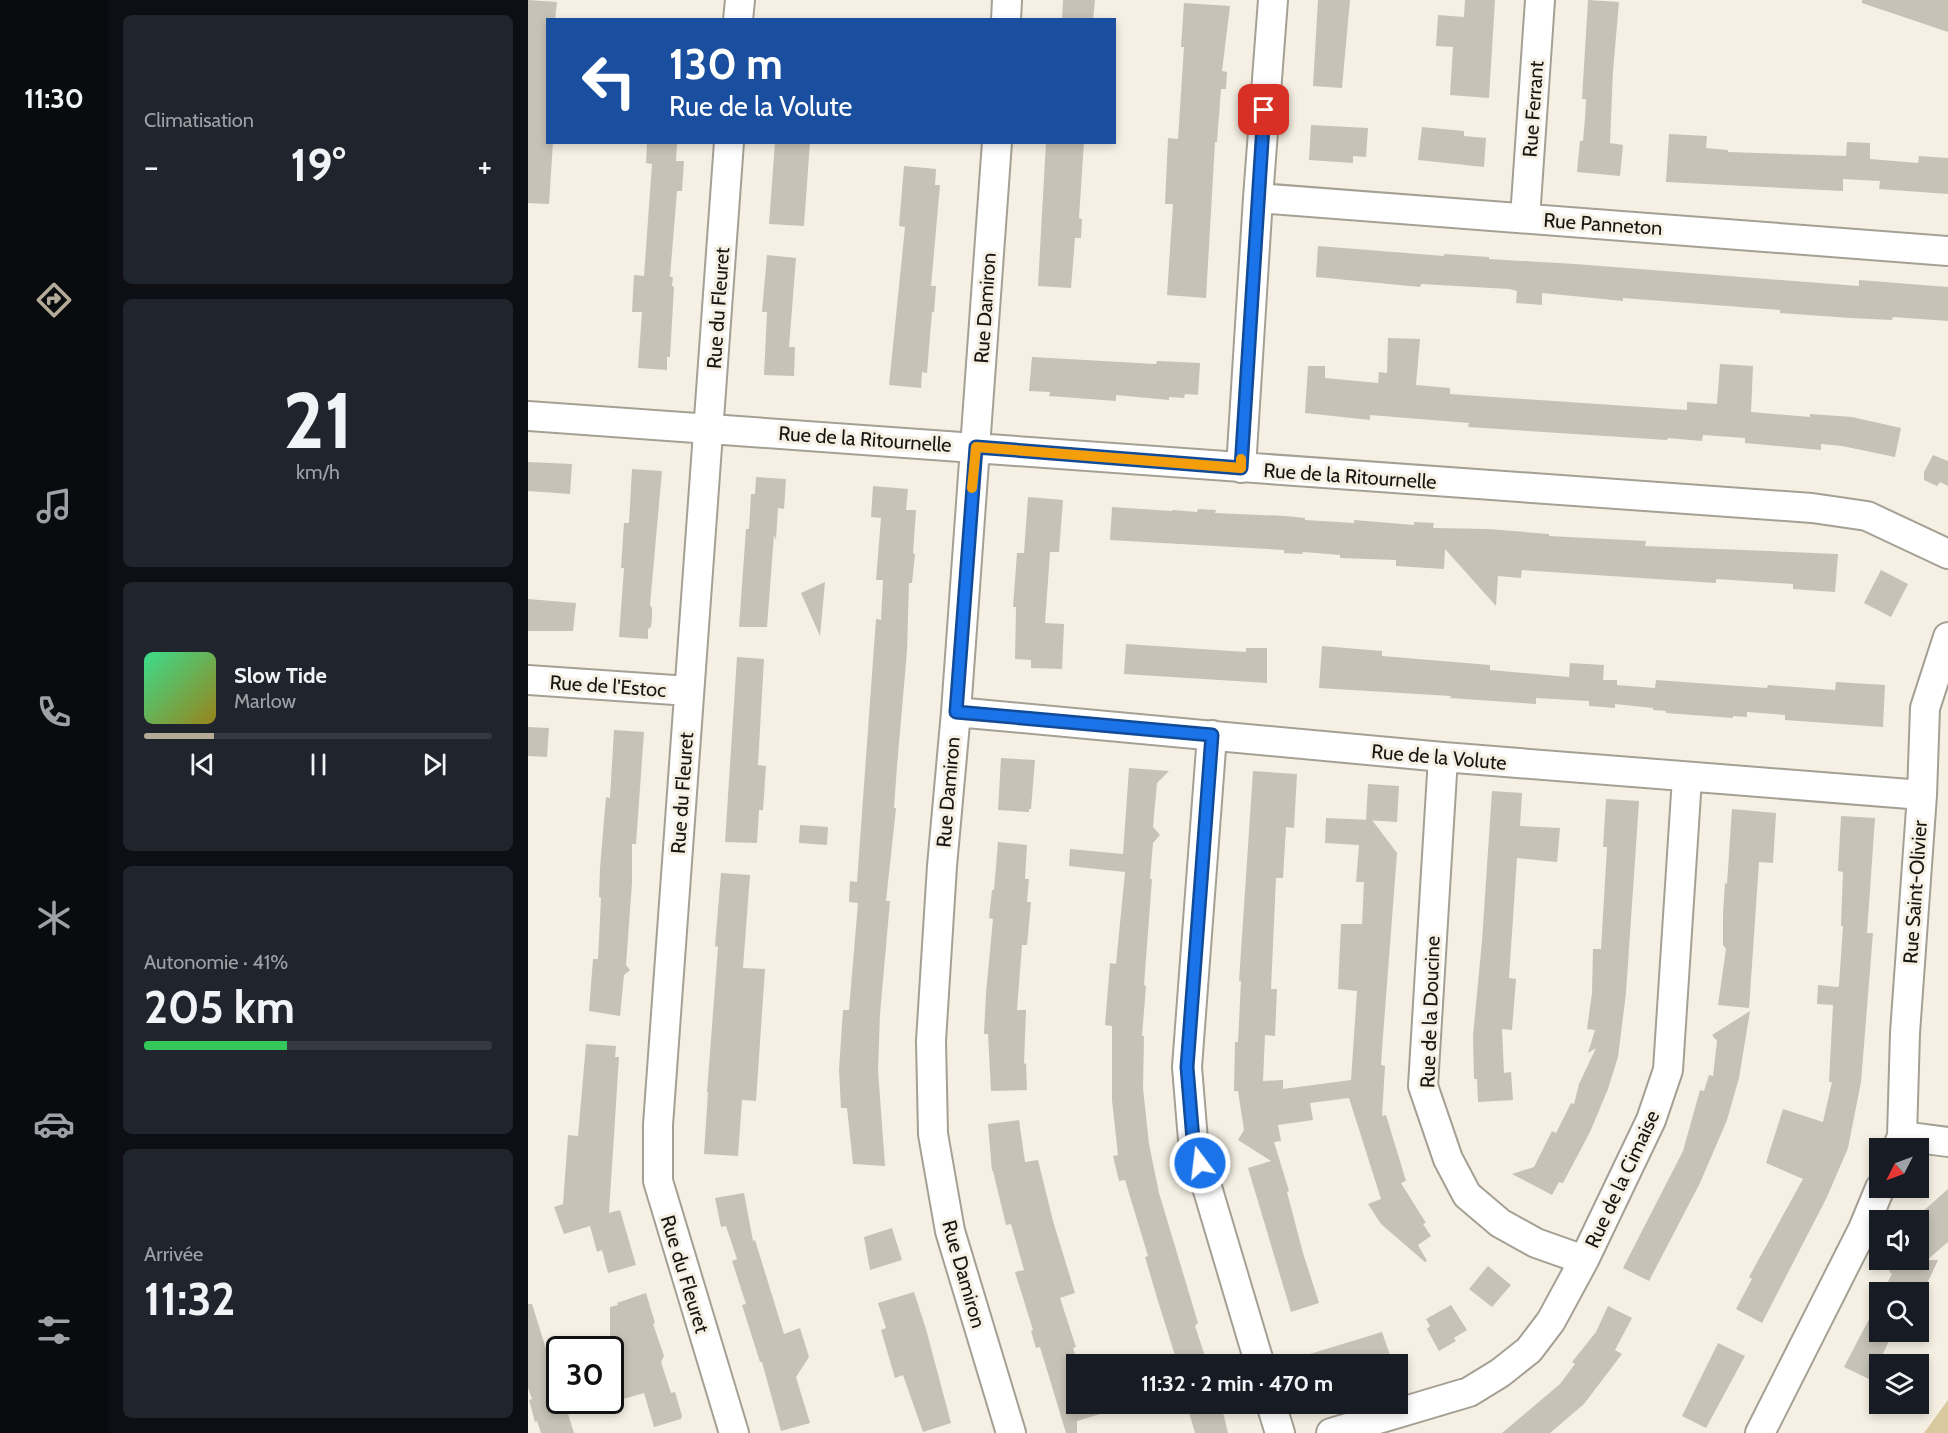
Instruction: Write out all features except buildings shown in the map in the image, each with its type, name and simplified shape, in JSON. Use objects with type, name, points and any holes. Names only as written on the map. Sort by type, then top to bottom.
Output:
[{"type":"street","points":[[738,18],[740,0]]},
{"type":"street","points":[[1006,18],[1007,0]]},
{"type":"street","points":[[1241,468],[1273,0]]},
{"type":"street","name":"Rue Ferrant","points":[[1525,218],[1540,0]]},
{"type":"street","name":"Rue du Fleuret","points":[[729,144],[658,1125],[658,1181],[734,1433]]},
{"type":"street","name":"Rue Damiron","points":[[997,144],[956,712],[942,866],[931,1041],[933,1134],[950,1231],[1011,1433]]},
{"type":"street","name":"Rue Panneton","points":[[1258,198],[1948,251]]},
{"type":"street","name":"Rue de la Ritournelle","points":[[528,416],[1812,508],[1867,516],[1948,554]]},
{"type":"street","name":"Rue Saint-Olivier","points":[[1899,1138],[1922,795],[1925,708],[1948,637]]},
{"type":"street","name":"Rue de l'Estoc","points":[[528,680],[689,691]]},
{"type":"street","name":"Rue de la Volute","points":[[956,712],[1443,758],[1922,795]]},
{"type":"street","points":[[1212,735],[1187,1067],[1188,1096],[1193,1140],[1257,1354]]},
{"type":"street","name":"Rue de la Doucine","points":[[1443,758],[1423,1086],[1448,1159],[1467,1195],[1500,1223],[1536,1243],[1584,1260]]},
{"type":"street","name":"Rue de la Cimaise","points":[[1331,1433],[1469,1392],[1500,1373],[1529,1350],[1551,1321],[1584,1260],[1651,1120],[1668,1070],[1687,778]]},
{"type":"street","points":[[1929,1142],[1948,1142]]},
{"type":"street","points":[[1760,1433],[1863,1229],[1876,1198]]},
{"type":"street","points":[[1274,1414],[1280,1433]]},
{"type":"shaded area","points":[[1948,1400],[1948,1433],[1924,1433]]},
{"type":"slow traffic","points":[[972,488],[976,447],[1241,468],[1241,459]]},
{"type":"route","points":[[1200,1163],[1193,1140],[1187,1067],[1212,735],[956,712],[976,447],[1241,468],[1264,110]]}]
